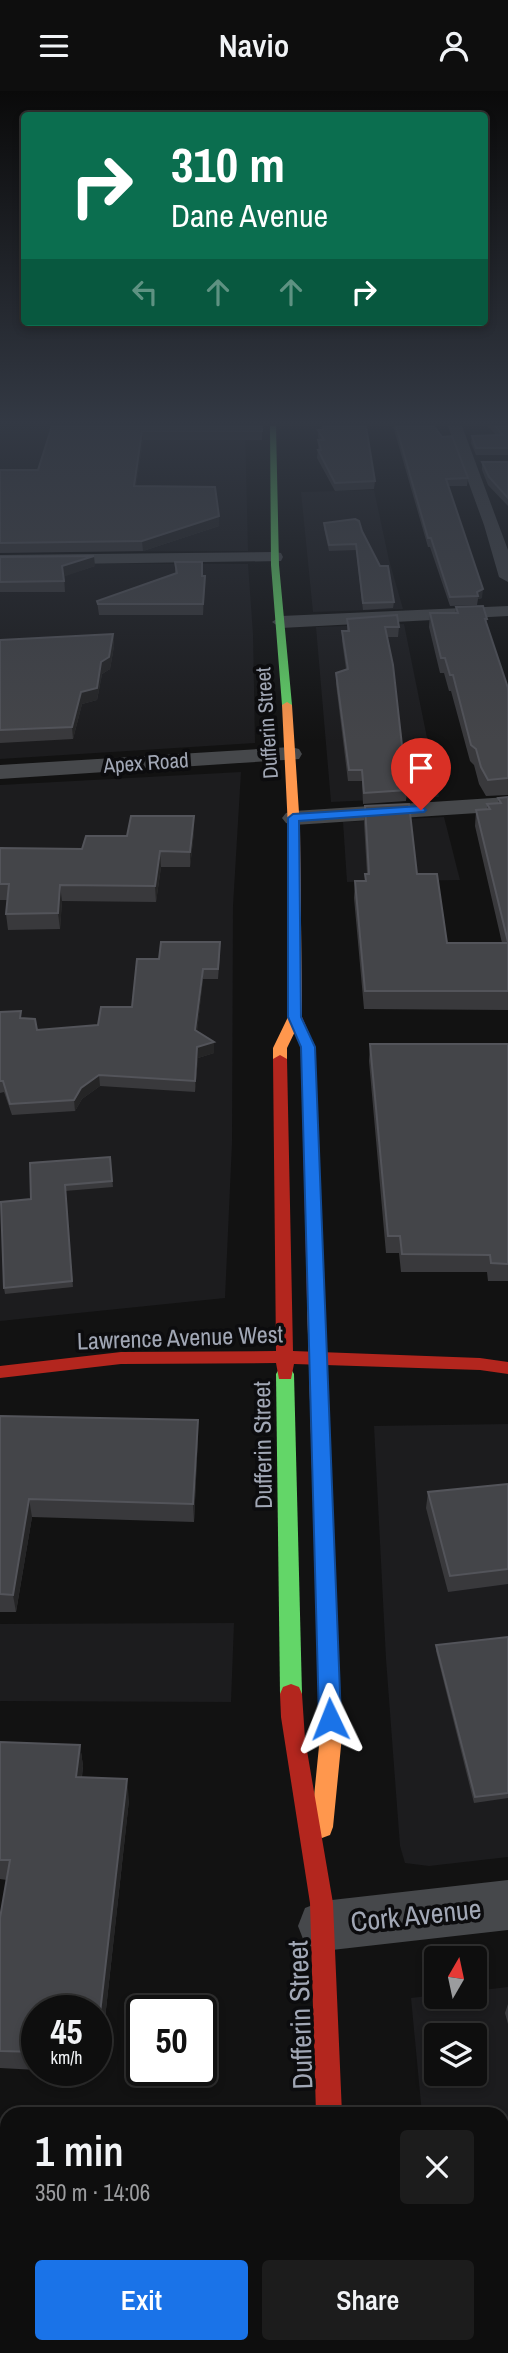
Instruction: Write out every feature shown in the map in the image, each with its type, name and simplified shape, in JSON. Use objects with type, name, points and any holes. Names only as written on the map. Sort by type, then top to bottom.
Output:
[{"type":"main road","name":"Dufferin Street","points":[[274,532],[291,754],[295,1017],[308,1047],[316,1358],[323,1380],[331,1737],[318,1873]]},
{"type":"main road","name":"Dufferin Street","points":[[295,1017],[280,1048],[285,1357],[278,1379],[292,1731],[318,1873],[323,1926],[329,2107]]},
{"type":"main road","name":"Lawrence Avenue West","points":[[0,1372],[110,1359],[285,1357],[480,1364],[508,1368]]},
{"type":"main road","name":"Lawrence Avenue West","points":[[22,1370],[109,1377]]},
{"type":"main road","points":[[483,1384],[508,1376]]},
{"type":"main road","name":"Lawrence Avenue West","points":[[278,1379],[323,1380]]},
{"type":"street","points":[[501,532],[508,577]]},
{"type":"street","points":[[0,560],[275,557]]},
{"type":"street","points":[[281,622],[508,611]]},
{"type":"street","name":"Apex Road","points":[[0,772],[291,754]]},
{"type":"street","points":[[293,818],[508,804]]},
{"type":"street","name":"Cork Avenue","points":[[323,1926],[508,1905]]},
{"type":"shaded area","points":[[0,532],[248,532],[248,551],[0,552]]},
{"type":"shaded area","points":[[305,532],[383,532],[403,609],[313,612]]},
{"type":"shaded area","points":[[0,563],[248,564],[253,634],[255,743],[0,759]]},
{"type":"shaded area","points":[[404,624],[439,797],[331,802],[316,627]]},
{"type":"shaded area","points":[[241,772],[233,906],[232,1143],[225,1298],[0,1321],[0,785]]},
{"type":"shaded area","points":[[444,817],[460,880],[347,882],[343,822]]},
{"type":"shaded area","points":[[508,1424],[508,1857],[429,1866],[405,1863],[400,1846],[386,1659],[374,1426]]},
{"type":"shaded area","points":[[234,1623],[231,1702],[0,1701],[0,1624]]},
{"type":"shaded area","points":[[508,1987],[508,2107],[421,2107],[411,1998],[424,1996],[424,2009],[487,2009],[487,1989]]},
{"type":"building","points":[[0,532],[171,532],[142,541],[0,543]]},
{"type":"building","points":[[326,532],[362,532],[380,566],[388,566],[394,602],[363,603],[356,544],[329,545]]},
{"type":"building","points":[[426,532],[464,532],[483,589],[477,592],[478,596],[450,597],[431,538],[428,538]]},
{"type":"building","points":[[94,556],[62,566],[64,581],[0,582],[0,557]]},
{"type":"building","points":[[175,562],[202,562],[202,576],[205,576],[203,604],[98,604],[97,601],[177,573]]},
{"type":"building","points":[[483,606],[508,688],[508,778],[488,780],[476,749],[471,745],[453,675],[450,675],[445,658],[441,658],[430,613],[458,613],[456,607]]},
{"type":"building","points":[[397,615],[399,627],[385,627],[393,665],[407,790],[364,793],[362,770],[349,770],[336,673],[348,669],[342,631],[349,631],[347,619]]},
{"type":"building","points":[[113,634],[109,657],[101,662],[97,688],[81,692],[72,727],[0,730],[0,640]]},
{"type":"building","points":[[508,797],[508,942],[476,810],[490,809],[487,804],[501,803],[498,798]]},
{"type":"building","points":[[409,804],[417,874],[437,874],[447,943],[508,943],[508,991],[365,991],[355,881],[366,881],[365,874],[369,874],[365,806]]},
{"type":"building","points":[[131,816],[194,816],[190,852],[160,851],[155,886],[60,885],[58,913],[6,914],[9,884],[0,884],[0,848],[82,849],[86,836],[127,836]]},
{"type":"building","points":[[161,942],[220,942],[218,969],[203,969],[195,1030],[214,1042],[197,1047],[195,1081],[99,1075],[81,1088],[74,1100],[10,1104],[3,1081],[0,1081],[0,1012],[21,1011],[20,1018],[35,1019],[37,1030],[98,1025],[101,1007],[132,1007],[137,959],[159,959]]},
{"type":"building","points":[[370,1044],[508,1044],[508,1264],[491,1263],[490,1255],[402,1254],[400,1236],[388,1236]]},
{"type":"building","points":[[110,1157],[112,1181],[65,1185],[72,1281],[4,1288],[1,1202],[31,1199],[30,1163]]},
{"type":"building","points":[[0,1416],[198,1420],[193,1504],[29,1499],[13,1595],[0,1594]]},
{"type":"building","points":[[508,1484],[508,1569],[450,1576],[428,1492]]},
{"type":"building","points":[[508,1637],[508,1793],[475,1797],[436,1645]]},
{"type":"building","points":[[0,1742],[80,1745],[76,1777],[127,1779],[102,1995],[21,1995],[21,2052],[0,2051],[0,1918],[10,1860],[0,1860]]},
{"type":"traffic: fast","points":[[275,532],[287,705]]},
{"type":"traffic: fast","points":[[285,1374],[291,1694]]},
{"type":"traffic: slow","points":[[280,1059],[280,1048],[295,1017],[294,828],[287,705]]},
{"type":"traffic: slow","points":[[315,1301],[331,1736],[322,1827]]},
{"type":"traffic: jam","points":[[295,1017],[308,1047],[315,1301]]},
{"type":"traffic: jam","points":[[280,1059],[285,1374]]},
{"type":"traffic: jam","points":[[0,1372],[121,1358],[285,1357],[480,1364],[508,1368]]},
{"type":"traffic: jam","points":[[291,1694],[295,1739],[322,1903],[329,2107]]},
{"type":"route","points":[[330,1719],[316,1358],[308,1047],[295,1017],[293,818],[421,810]]}]
